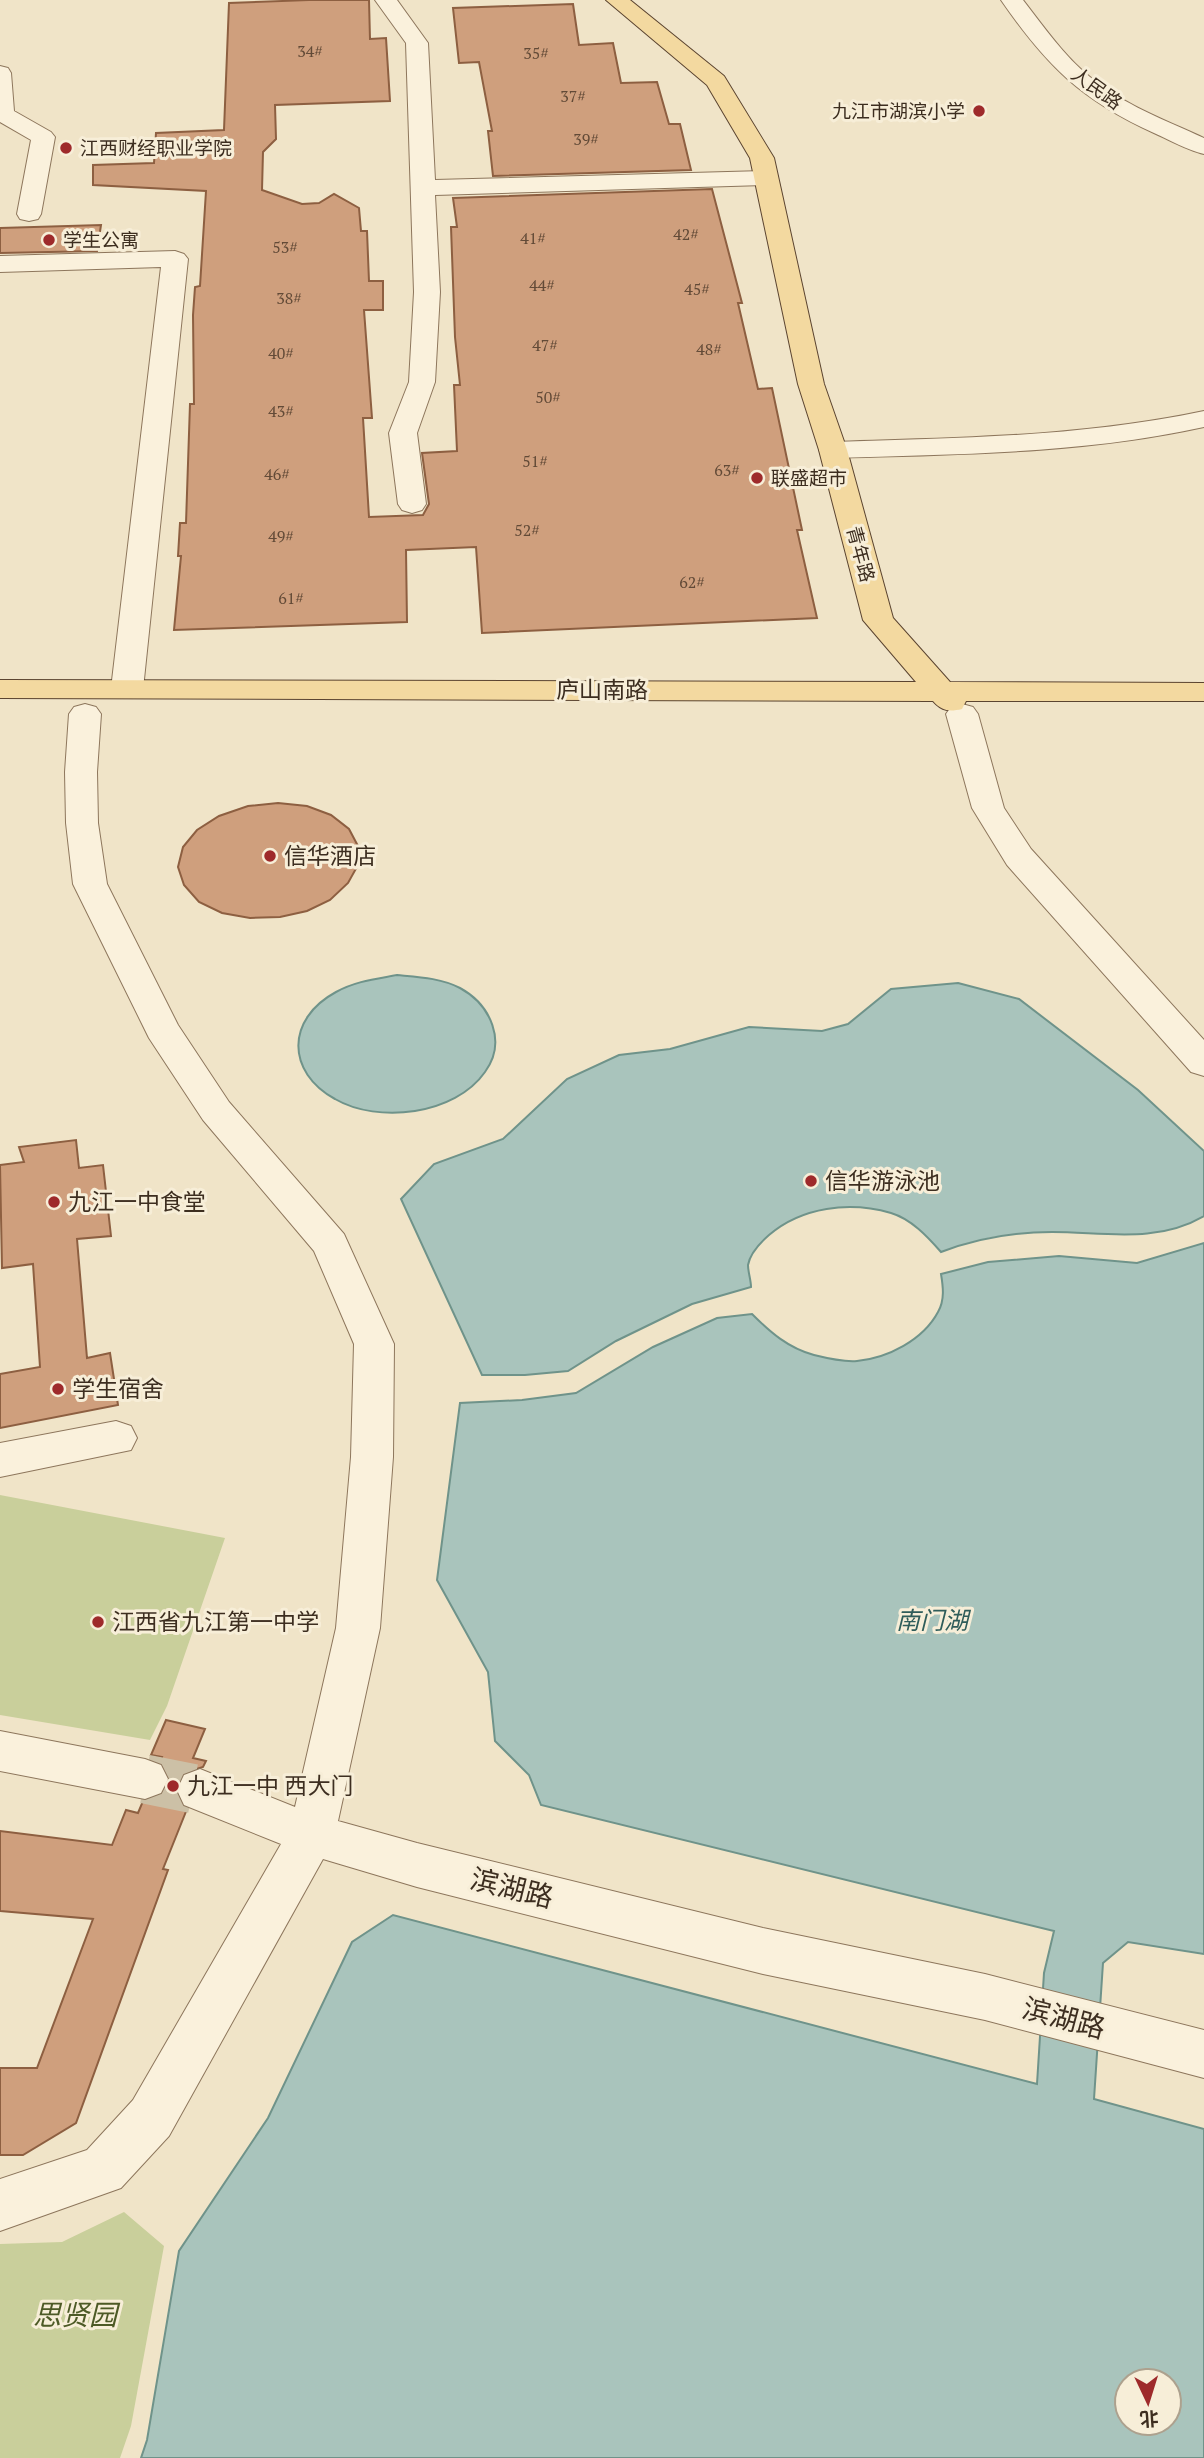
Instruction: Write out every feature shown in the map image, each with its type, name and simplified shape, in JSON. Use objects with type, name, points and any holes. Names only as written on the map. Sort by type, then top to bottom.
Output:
[{"type":"main road","name":"青年路","points":[[617,0],[716,81],[762,159],[811,384],[833,450],[878,620],[951,702]]},
{"type":"main road","name":"庐山南路","points":[[0,689],[951,702],[1204,714]]},
{"type":"main road","name":"庐山南路","points":[[0,714],[951,702],[1204,692]]},
{"type":"street","points":[[386,0],[417,43],[427,292],[422,382],[403,432],[412,505]]},
{"type":"street","name":"人民路","points":[[1012,0],[1058,58],[1091,89],[1138,116],[1204,147]]},
{"type":"street","points":[[0,73],[3,114],[43,137],[29,214]]},
{"type":"street","points":[[423,188],[766,177]]},
{"type":"street","points":[[0,264],[175,260],[127,689]]},
{"type":"street","points":[[833,450],[1084,439],[1165,429],[1204,419]]},
{"type":"street","name":"青年路","points":[[951,702],[988,808],[1019,857],[1204,1063]]},
{"type":"street","points":[[0,2205],[103,2170],[151,2118],[312,1835],[358,1628],[372,1457],[374,1344],[330,1244],[216,1111],[162,1029],[90,884],[82,810],[81,772],[85,714]]},
{"type":"street","points":[[0,1460],[116,1438]]},
{"type":"street","points":[[0,1751],[145,1779]]},
{"type":"street","name":"滨湖路","points":[[200,1790],[312,1835],[417,1865],[763,1951],[985,1997],[1187,2050]]},
{"type":"green space","points":[[0,1495],[225,1538],[167,1706],[150,1740],[0,1715]]},
{"type":"green space","name":"思贤园","points":[[124,2212],[164,2246],[131,2426],[120,2458],[0,2458],[0,2244],[62,2242]]},
{"type":"water","points":[[397,975],[445,982],[471,995],[487,1014],[492,1025],[495,1049],[492,1060],[472,1087],[436,1106],[393,1113],[353,1107],[319,1088],[307,1075],[298,1046],[301,1031],[308,1016],[336,992],[359,983]]},
{"type":"water","name":"信华游泳池","points":[[958,983],[1019,999],[1138,1090],[1204,1151],[1204,1216],[1186,1225],[1149,1233],[1023,1233],[981,1240],[941,1252],[918,1229],[891,1213],[859,1207],[827,1209],[796,1218],[763,1241],[749,1261],[751,1287],[692,1304],[616,1341],[568,1371],[482,1375],[401,1199],[434,1164],[503,1139],[567,1079],[619,1055],[670,1049],[749,1027],[822,1031],[848,1024],[891,989]]},
{"type":"water","name":"南门湖","points":[[1204,1243],[1204,1954],[1128,1942],[1103,1963],[1094,2099],[1204,2129],[1204,2458],[141,2458],[147,2440],[179,2251],[268,2118],[352,1942],[393,1915],[1037,2084],[1044,1973],[1054,1931],[541,1805],[529,1775],[495,1741],[488,1672],[437,1580],[460,1403],[522,1400],[576,1393],[653,1347],[717,1318],[752,1314],[780,1339],[805,1352],[841,1360],[869,1359],[903,1346],[931,1322],[942,1303],[941,1274],[988,1262],[1059,1256],[1137,1263]]},
{"type":"building","points":[[369,0],[370,39],[386,38],[390,101],[275,105],[276,139],[263,152],[262,190],[302,204],[319,203],[334,194],[359,208],[361,231],[367,231],[369,281],[383,281],[383,310],[364,310],[372,418],[363,418],[369,517],[423,515],[429,504],[422,453],[457,451],[454,385],[460,385],[455,337],[451,227],[457,227],[453,198],[712,189],[742,303],[738,303],[758,389],[772,388],[802,530],[797,530],[817,618],[482,633],[476,547],[406,550],[407,622],[174,630],[181,556],[178,556],[180,523],[186,523],[190,404],[194,404],[193,315],[195,287],[200,286],[206,191],[93,185],[93,165],[154,163],[156,133],[224,130],[229,3]]},
{"type":"building","points":[[573,4],[579,45],[613,43],[621,83],[657,82],[669,124],[680,124],[691,170],[493,176],[488,131],[492,131],[479,62],[459,63],[453,8]]},
{"type":"building","name":"学生公寓","points":[[101,225],[97,251],[0,253],[0,228]]},
{"type":"building","name":"信华酒店","points":[[278,803],[307,806],[331,815],[349,829],[358,846],[358,865],[348,883],[330,900],[307,911],[280,917],[250,918],[222,913],[199,902],[184,885],[178,867],[183,847],[197,830],[219,816],[248,806]]},
{"type":"building","points":[[76,1140],[79,1168],[103,1165],[111,1236],[77,1239],[87,1358],[110,1353],[118,1405],[0,1428],[0,1374],[40,1367],[33,1264],[2,1268],[0,1165],[24,1162],[19,1147]]},
{"type":"building","points":[[166,1720],[205,1729],[193,1758],[206,1761],[203,1767],[183,1773],[175,1789],[182,1806],[187,1809],[163,1869],[168,1870],[76,2123],[23,2155],[0,2155],[0,2068],[37,2068],[93,1919],[0,1911],[0,1831],[112,1845],[126,1810],[138,1813],[143,1801],[162,1795],[170,1780],[160,1762],[162,1757],[151,1755]]},
{"type":"tunnel","points":[[145,1779],[200,1790]]},
{"type":"place","name":"九江市湖滨小学","points":[[979,111]]},
{"type":"place","name":"江西财经职业学院","points":[[66,148]]},
{"type":"place","name":"学生公寓","points":[[49,240]]},
{"type":"place","name":"联盛超市","points":[[757,478]]},
{"type":"place","name":"信华酒店","points":[[270,856]]},
{"type":"place","name":"信华游泳池","points":[[811,1181]]},
{"type":"place","name":"九江一中食堂","points":[[54,1202]]},
{"type":"place","name":"学生宿舍","points":[[58,1389]]},
{"type":"place","name":"江西省九江第一中学","points":[[98,1622]]},
{"type":"place","name":"九江一中 西大门","points":[[173,1786]]}]
